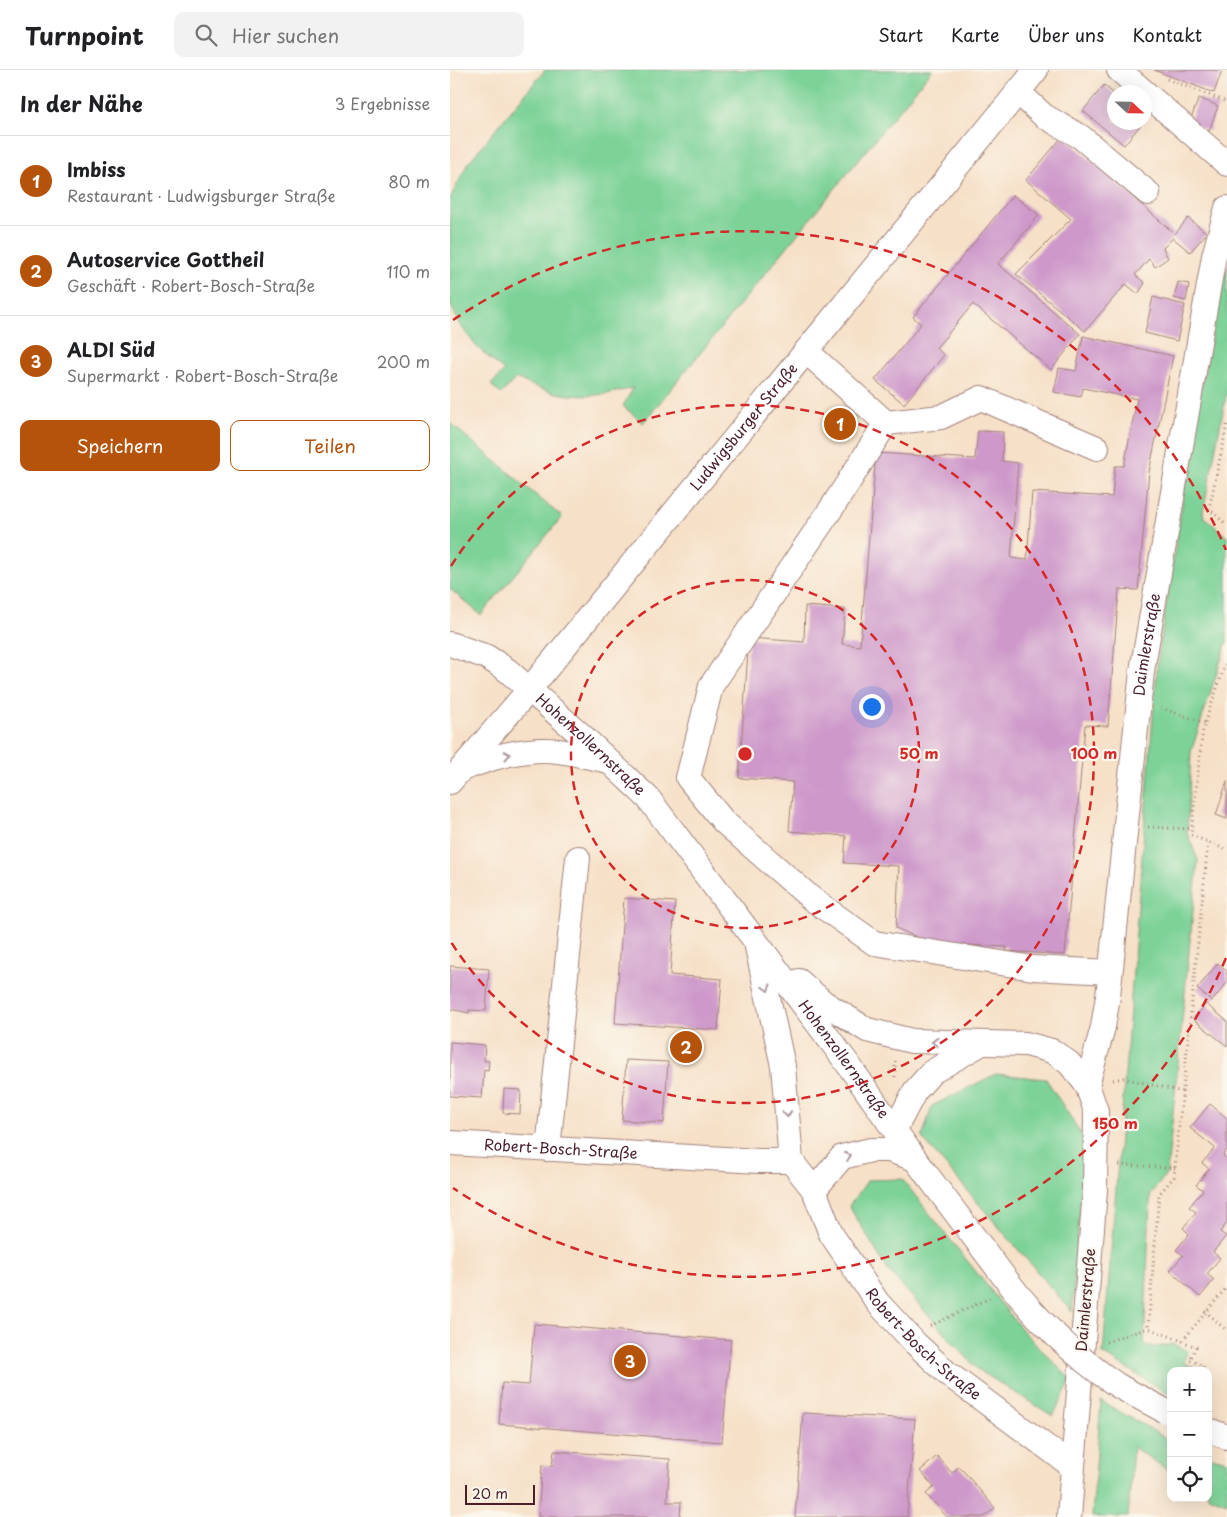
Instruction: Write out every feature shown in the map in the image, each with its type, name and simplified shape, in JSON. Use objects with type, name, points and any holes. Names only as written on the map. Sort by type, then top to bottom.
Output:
[{"type":"street","name":"Ludwigsburger Straße","points":[[455,776],[529,690],[1036,70]]},
{"type":"street","points":[[1119,70],[1227,164]]},
{"type":"street","points":[[1017,91],[1044,116],[1081,137],[1148,193]]},
{"type":"street","name":"Daimlerstraße","points":[[1087,1085],[1103,1027],[1142,671],[1184,419],[1214,256],[1227,208]]},
{"type":"street","points":[[806,351],[886,423],[941,417],[981,398],[1097,448]]},
{"type":"street","points":[[886,423],[835,504],[711,686],[688,778],[732,828],[812,899],[874,943],[1033,968],[1110,972]]},
{"type":"street","name":"Hohenzollernstraße","points":[[450,644],[487,656],[507,670],[648,798],[1009,1283],[1042,1322],[1084,1360],[1117,1384],[1167,1411]]},
{"type":"street","points":[[455,776],[498,756],[530,750],[555,751],[609,761]]},
{"type":"street","points":[[548,1149],[578,858]]},
{"type":"street","points":[[756,941],[783,1066],[791,1161]]},
{"type":"street","name":"Daimlerstraße","points":[[756,941],[823,1002],[867,1030],[912,1041],[1026,1044],[1052,1051],[1069,1063],[1087,1085],[1096,1111],[1096,1166],[1069,1517]]},
{"type":"street","points":[[895,1128],[915,1091],[932,1072],[983,1042]]},
{"type":"street","name":"Robert-Bosch-Straße","points":[[450,1143],[759,1161],[791,1161],[814,1190],[831,1234],[878,1303],[947,1373],[1072,1466]]},
{"type":"street","points":[[814,1190],[842,1157],[871,1150],[889,1150],[915,1159]]},
{"type":"street","points":[[1212,1431],[1227,1437]]},
{"type":"path","points":[[1159,76],[1227,102]]},
{"type":"path","points":[[1227,425],[1209,509],[1227,525]]},
{"type":"path","points":[[1227,660],[1205,723],[1192,829],[1192,835],[1227,850]]},
{"type":"path","points":[[1138,708],[1166,708],[1205,723]]},
{"type":"path","points":[[1126,826],[1192,829]]},
{"type":"path","points":[[1148,1328],[1159,1194],[1174,1177],[1208,843]]},
{"type":"path","points":[[1087,1085],[1123,1078],[1183,1092]]},
{"type":"path","points":[[1096,1166],[1175,1168]]},
{"type":"path","points":[[915,1342],[933,1323],[1009,1283]]},
{"type":"path","points":[[1182,1341],[1205,1311],[1227,1287]]},
{"type":"path","points":[[1205,1311],[1227,1331]]},
{"type":"path","points":[[1083,1340],[1108,1342],[1148,1328],[1196,1347],[1190,1360],[1204,1367]]},
{"type":"green space","points":[[545,70],[932,70],[643,423],[623,406],[633,388],[587,396],[560,394],[516,378],[501,394],[491,385],[504,371],[477,347],[461,326],[450,304],[450,199],[468,163]]},
{"type":"green space","points":[[1227,265],[1227,391],[1203,512],[1204,517],[1227,537],[1227,641],[1191,752],[1187,833],[1198,860],[1167,1173],[1151,1194],[1150,1202],[1144,1345],[1156,1347],[1172,1344],[1188,1351],[1183,1362],[1193,1367],[1167,1367],[1167,1393],[1103,1354],[1157,665],[1197,407]]},
{"type":"green space","points":[[450,423],[562,517],[481,615],[450,589]]},
{"type":"green space","points":[[996,1074],[1046,1079],[1085,1140],[1072,1312],[922,1138],[932,1106]]},
{"type":"green space","points":[[902,1179],[1024,1332],[1071,1380],[1053,1416],[977,1369],[887,1269],[849,1206],[868,1180]]},
{"type":"green space","points":[[1101,1401],[1167,1439],[1167,1469],[1133,1447],[1128,1517],[1092,1517]]},
{"type":"green space","points":[[1212,1457],[1227,1461],[1227,1503],[1212,1497]]},
{"type":"building","points":[[1154,70],[1222,70],[1214,93]]},
{"type":"building","points":[[1104,85],[1107,88],[1107,130],[1136,130],[1124,145],[1083,111]]},
{"type":"building","points":[[1199,98],[1218,106],[1209,131],[1189,123]]},
{"type":"building","points":[[1063,136],[1175,234],[1188,218],[1207,233],[1190,252],[1173,238],[1163,248],[1168,258],[1155,267],[1149,259],[1135,275],[1145,283],[1138,294],[1126,284],[1085,331],[1016,274],[1071,219],[1026,180]]},
{"type":"building","points":[[1013,195],[1039,215],[998,264],[1080,334],[1051,370],[973,304],[936,348],[944,355],[904,404],[875,380],[921,324],[913,317]]},
{"type":"building","points":[[1178,282],[1189,284],[1186,301],[1174,298]]},
{"type":"building","points":[[1153,297],[1185,305],[1177,341],[1145,333]]},
{"type":"building","points":[[1083,336],[1173,356],[1149,472],[1138,590],[1119,589],[1108,726],[1085,725],[1065,955],[1006,951],[1007,947],[953,944],[921,939],[896,928],[899,866],[844,863],[846,836],[789,831],[793,782],[739,778],[749,638],[804,642],[805,606],[845,609],[842,644],[860,646],[876,453],[975,459],[978,431],[1003,432],[1002,461],[1018,463],[1011,558],[1027,560],[1032,492],[1112,497],[1115,466],[1124,466],[1137,399],[1083,388],[1081,397],[1054,392],[1059,368],[1076,371]]},
{"type":"building","points":[[1227,781],[1227,819],[1216,815]]},
{"type":"building","points":[[624,898],[675,902],[670,975],[722,979],[718,1030],[615,1023]]},
{"type":"building","points":[[1218,963],[1227,971],[1227,983],[1212,1001],[1197,989]]},
{"type":"building","points":[[450,966],[489,969],[486,1011],[469,1010],[469,1013],[450,1009]]},
{"type":"building","points":[[1206,1004],[1227,1021],[1227,1046],[1193,1019]]},
{"type":"building","points":[[450,1042],[485,1045],[484,1061],[489,1061],[488,1071],[484,1070],[482,1098],[450,1096]]},
{"type":"building","points":[[626,1060],[668,1062],[664,1123],[622,1120]]},
{"type":"building","points":[[504,1089],[521,1090],[520,1114],[503,1113]]},
{"type":"building","points":[[1210,1104],[1227,1118],[1227,1150],[1223,1155],[1227,1159],[1227,1223],[1220,1232],[1226,1236],[1213,1252],[1220,1258],[1207,1274],[1214,1280],[1200,1297],[1170,1271],[1183,1255],[1176,1250],[1189,1234],[1183,1228],[1196,1212],[1189,1207],[1203,1190],[1196,1185],[1209,1169],[1202,1163],[1215,1148],[1190,1128]]},
{"type":"building","points":[[534,1324],[731,1340],[722,1442],[499,1424],[502,1383],[529,1385]]},
{"type":"building","points":[[803,1413],[915,1419],[907,1517],[795,1517]]},
{"type":"building","points":[[554,1451],[670,1459],[667,1502],[681,1502],[680,1517],[538,1517],[542,1465],[552,1466]]},
{"type":"building","points":[[937,1456],[952,1473],[959,1466],[995,1508],[984,1517],[947,1517],[926,1494],[934,1487],[920,1471]]},
{"type":"place","name":"Imbiss","points":[[840,424]]},
{"type":"place","name":"Autoservice Gottheil","points":[[686,1047]]},
{"type":"place","name":"ALDI Süd","points":[[630,1361]]}]
